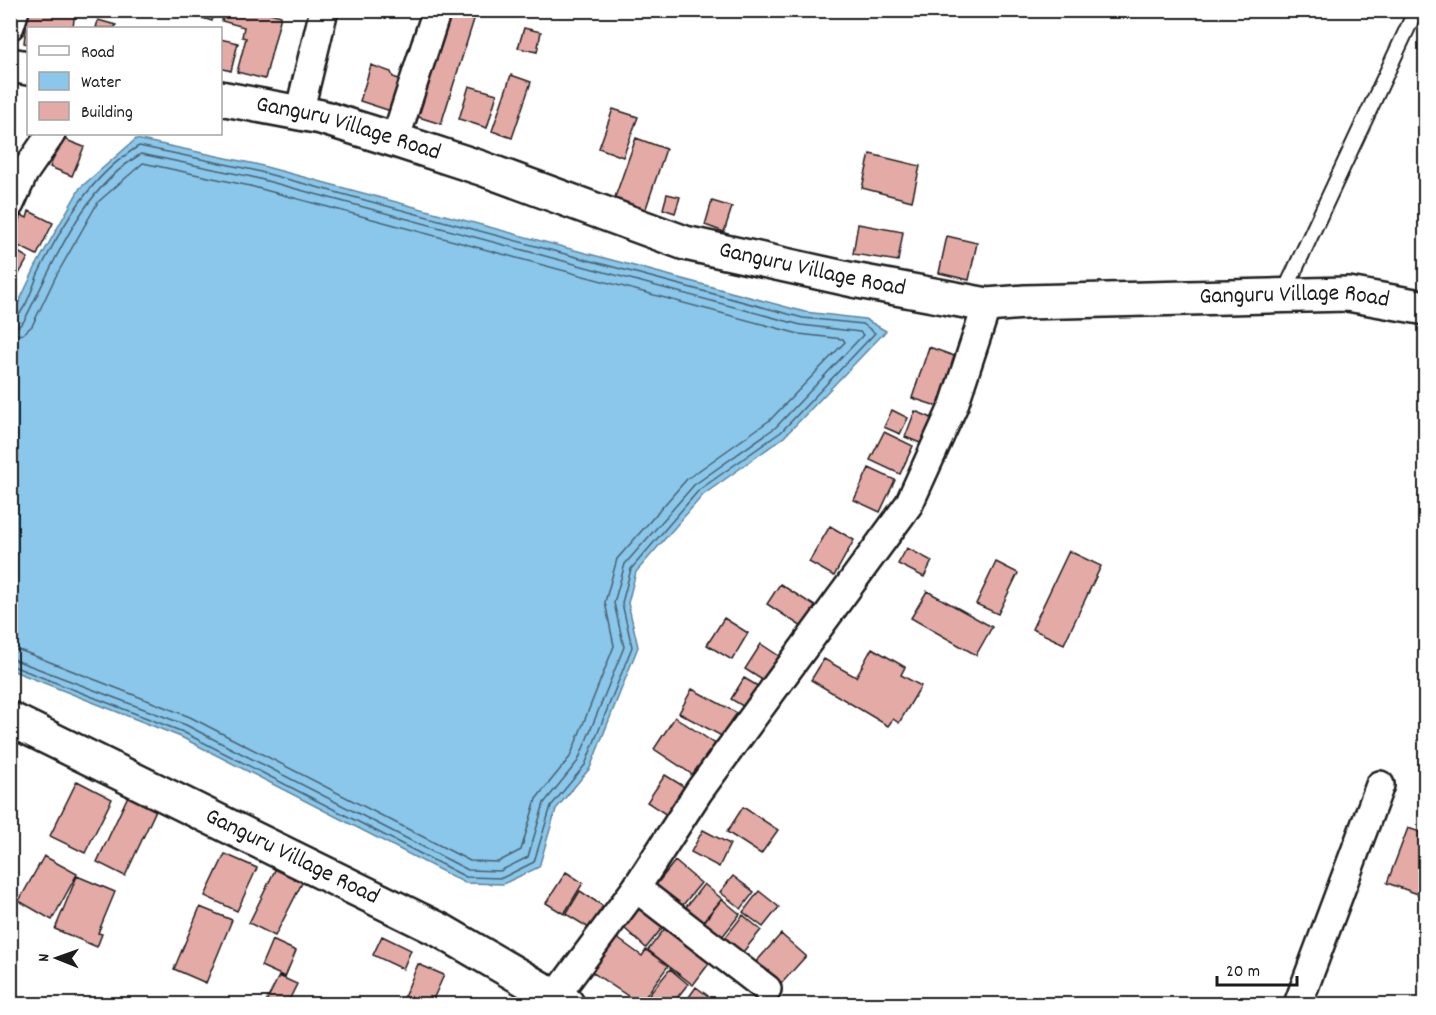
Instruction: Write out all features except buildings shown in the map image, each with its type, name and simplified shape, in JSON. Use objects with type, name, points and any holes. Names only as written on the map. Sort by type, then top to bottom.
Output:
[{"type":"street","points":[[10,26],[15,10]]},
{"type":"street","points":[[299,113],[324,10]]},
{"type":"street","points":[[395,140],[437,10]]},
{"type":"street","points":[[10,65],[27,68]]},
{"type":"street","name":"Ganguru Village Road","points":[[222,98],[299,113],[395,140],[481,168],[685,243],[853,280],[987,305],[1025,302],[1348,294],[1425,308]]},
{"type":"street","points":[[10,204],[24,173],[50,135]]},
{"type":"street","points":[[561,1001],[699,791],[909,504],[954,405],[987,305]]},
{"type":"street","name":"Ganguru Village Road","points":[[10,719],[440,930],[561,1001]]},
{"type":"street","points":[[1298,1005],[1380,785]]},
{"type":"street","points":[[636,888],[767,989]]},
{"type":"lane","points":[[1283,295],[1416,10]]},
{"type":"water","points":[[136,139],[255,164],[805,312],[865,319],[886,331],[784,437],[703,495],[636,572],[628,603],[638,647],[590,768],[556,809],[539,867],[503,884],[465,883],[181,737],[11,670],[11,319],[36,266],[80,188]]}]
